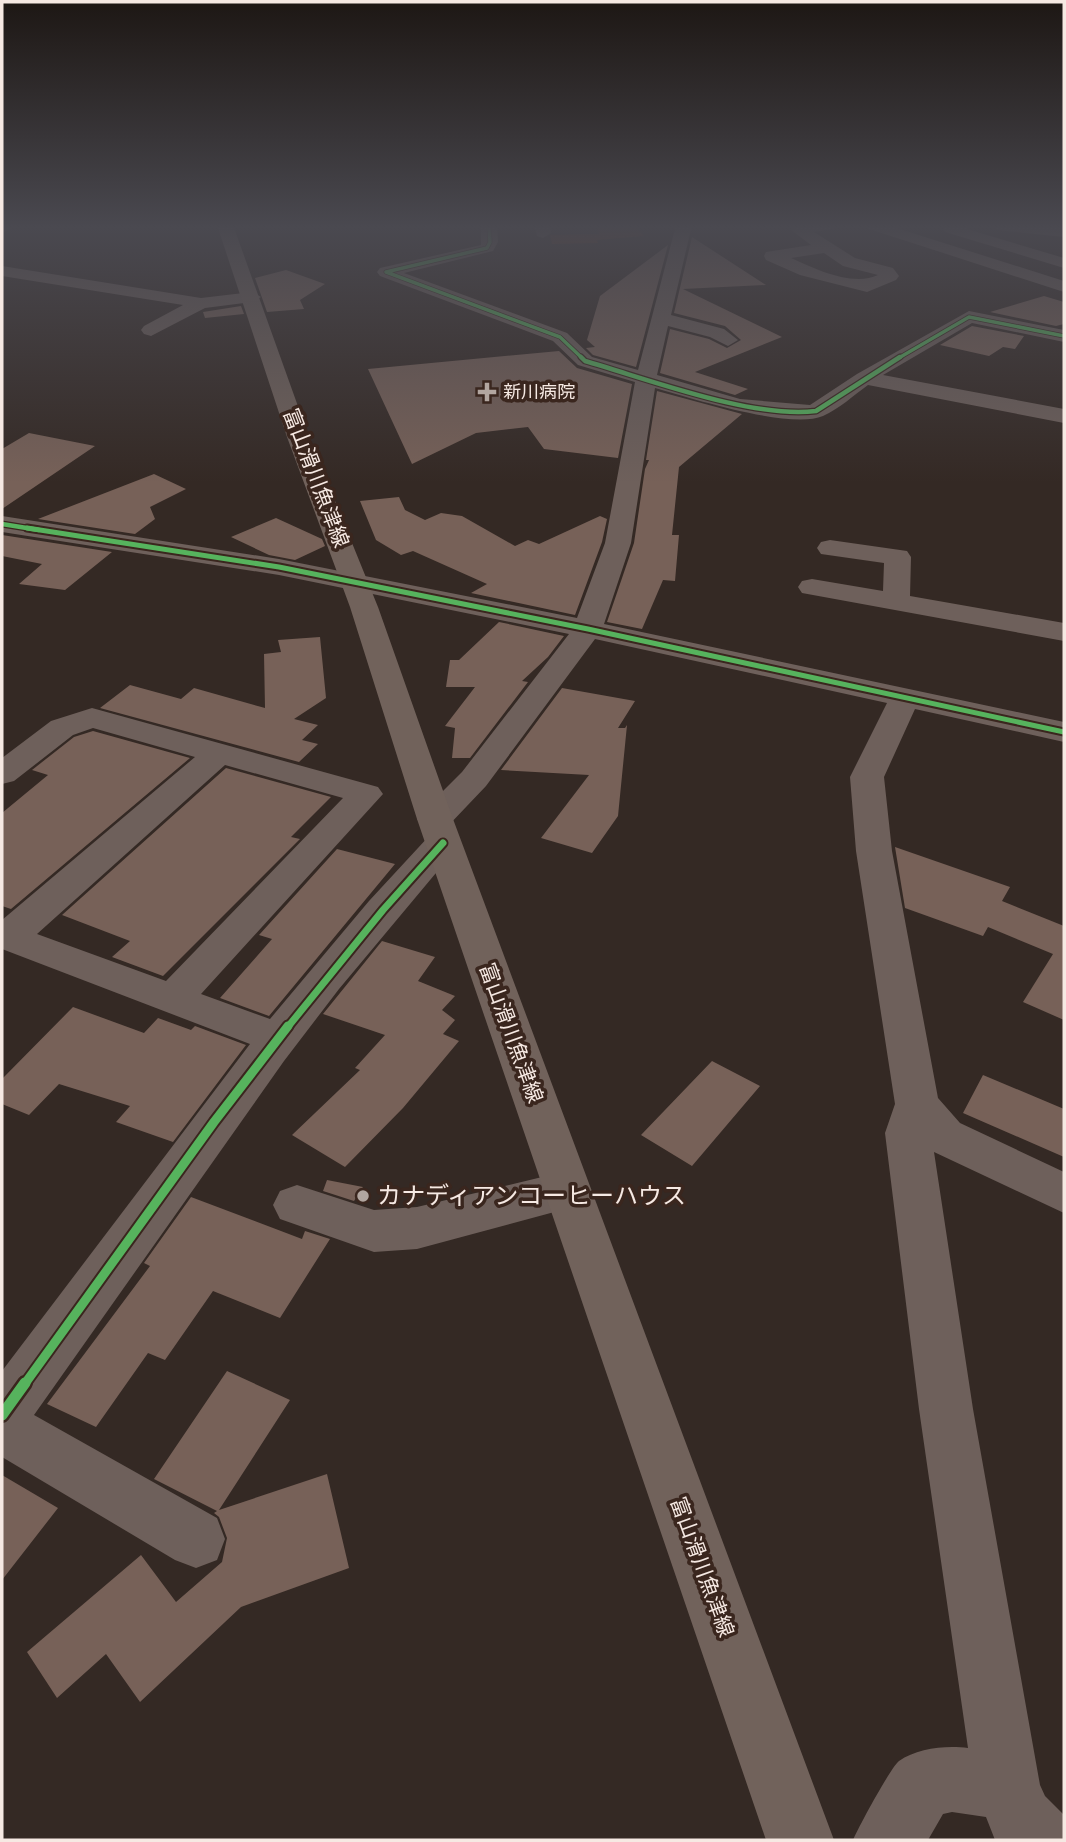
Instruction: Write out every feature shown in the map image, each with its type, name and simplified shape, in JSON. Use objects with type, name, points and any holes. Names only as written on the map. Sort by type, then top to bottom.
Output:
[{"type":"main road","name":"富山滑川魚津線","points":[[256,311],[298,437],[356,583],[439,831],[800,1840]]},
{"type":"street","points":[[150,330],[186,311]]},
{"type":"street","points":[[490,311],[560,337],[585,361],[738,405],[801,413],[816,411],[864,378],[969,317],[1064,336]]},
{"type":"street","points":[[2,1415],[277,1038],[405,884],[474,779],[588,629],[618,543],[630,456],[662,311]]},
{"type":"street","points":[[660,318],[717,333],[728,340]]},
{"type":"street","points":[[864,378],[1064,416]]},
{"type":"street","points":[[2,524],[279,567],[588,629],[1064,732]]},
{"type":"street","points":[[830,548],[898,557],[896,603]]},
{"type":"street","points":[[812,587],[1064,632]]},
{"type":"street","points":[[905,698],[867,777],[874,851],[918,1104],[908,1133],[946,1409],[1007,1787],[1021,1820],[1041,1840]]},
{"type":"street","points":[[2,774],[62,728],[92,718],[366,794],[172,1000]]},
{"type":"street","points":[[219,753],[5,935],[33,948],[277,1038]]},
{"type":"street","points":[[918,1104],[944,1136],[1064,1193]]},
{"type":"street","points":[[297,1205],[374,1231],[417,1228],[567,1190]]},
{"type":"street","points":[[2,1427],[196,1539]]},
{"type":"street","points":[[887,1840],[895,1832],[922,1785],[952,1779],[1007,1787]]},
{"type":"building","points":[[243,311],[244,314],[205,318],[203,312]]},
{"type":"building","points":[[596,311],[651,311],[636,367],[593,355],[586,348],[595,347],[587,340]]},
{"type":"building","points":[[728,311],[782,337],[695,372],[748,389],[735,395],[660,373],[670,329],[709,339],[727,348],[741,340],[725,326],[674,313]]},
{"type":"building","points":[[1064,311],[1064,324],[1056,326],[990,312]]},
{"type":"building","points":[[972,326],[1024,336],[1015,349],[1003,347],[989,356],[940,345]]},
{"type":"building","points":[[559,351],[577,368],[632,384],[618,458],[544,449],[528,427],[476,433],[412,464],[368,369]]},
{"type":"building","points":[[657,391],[742,414],[679,467],[672,535],[679,535],[675,581],[663,580],[642,629],[607,622],[634,543],[645,469],[649,460],[646,460]]},
{"type":"building","points":[[29,433],[95,446],[2,509],[2,449]]},
{"type":"building","points":[[154,474],[186,489],[150,507],[155,519],[135,534],[38,519]]},
{"type":"building","points":[[399,497],[405,510],[425,520],[441,513],[462,516],[515,546],[528,540],[539,544],[600,516],[607,519],[602,542],[575,615],[471,593],[487,584],[413,551],[401,555],[376,540],[360,501]]},
{"type":"building","points":[[276,518],[322,539],[325,546],[295,560],[269,555],[231,537]]},
{"type":"building","points":[[2,535],[112,552],[65,590],[19,584],[42,564],[2,556]]},
{"type":"building","points":[[499,622],[564,636],[548,657],[522,681],[528,682],[470,758],[452,758],[455,728],[445,726],[475,687],[446,687],[450,660],[459,660]]},
{"type":"building","points":[[320,637],[326,698],[294,719],[318,725],[302,740],[318,744],[299,762],[100,708],[130,685],[181,699],[194,688],[265,708],[264,654],[281,652],[278,640]]},
{"type":"building","points":[[562,688],[635,701],[618,728],[625,728],[627,725],[618,816],[592,853],[541,838],[589,775],[501,770]]},
{"type":"building","points":[[93,731],[190,758],[11,909],[2,906],[2,813],[48,775],[32,770],[74,737]]},
{"type":"building","points":[[226,768],[331,797],[291,837],[300,839],[163,976],[112,957],[130,941],[62,915]]},
{"type":"building","points":[[895,847],[1010,887],[1002,901],[1064,926],[1064,1020],[1023,1002],[1053,954],[988,927],[983,936],[905,908]]},
{"type":"building","points":[[337,849],[395,864],[269,1016],[220,998],[272,939],[259,935]]},
{"type":"building","points":[[382,941],[435,957],[418,981],[455,996],[442,1010],[455,1020],[443,1034],[459,1041],[403,1108],[345,1167],[292,1135],[360,1070],[355,1068],[385,1035],[323,1014]]},
{"type":"building","points":[[73,1007],[144,1033],[158,1018],[191,1030],[195,1026],[246,1045],[173,1142],[116,1122],[130,1106],[59,1084],[29,1115],[2,1104],[2,1079]]},
{"type":"building","points":[[712,1061],[760,1086],[692,1166],[641,1135]]},
{"type":"building","points":[[983,1075],[1064,1109],[1064,1157],[963,1113]]},
{"type":"building","points":[[327,1180],[363,1187],[354,1201],[323,1191]]},
{"type":"building","points":[[191,1197],[302,1239],[305,1231],[330,1239],[280,1318],[213,1291],[165,1360],[148,1353],[96,1427],[47,1404],[150,1266],[144,1263]]},
{"type":"building","points":[[227,1371],[290,1400],[219,1510],[327,1474],[349,1568],[241,1607],[140,1702],[106,1654],[57,1698],[27,1652],[141,1555],[176,1602],[222,1562],[227,1538],[219,1517],[214,1513],[217,1511],[154,1479]]},
{"type":"building","points":[[2,1475],[58,1508],[2,1580]]},
{"type":"cycle path","points":[[490,311],[560,337],[585,361],[738,405],[801,413],[816,411],[864,378],[969,317],[1064,336]]},
{"type":"cycle path","points":[[2,524],[279,567],[588,629],[1064,732]]},
{"type":"cycle path","points":[[2,1415],[269,1050],[325,979],[443,843]]},
{"type":"place","name":"新川病院","points":[[487,392]]},
{"type":"place","name":"カナディアンコーヒーハウス","points":[[363,1196]]}]
